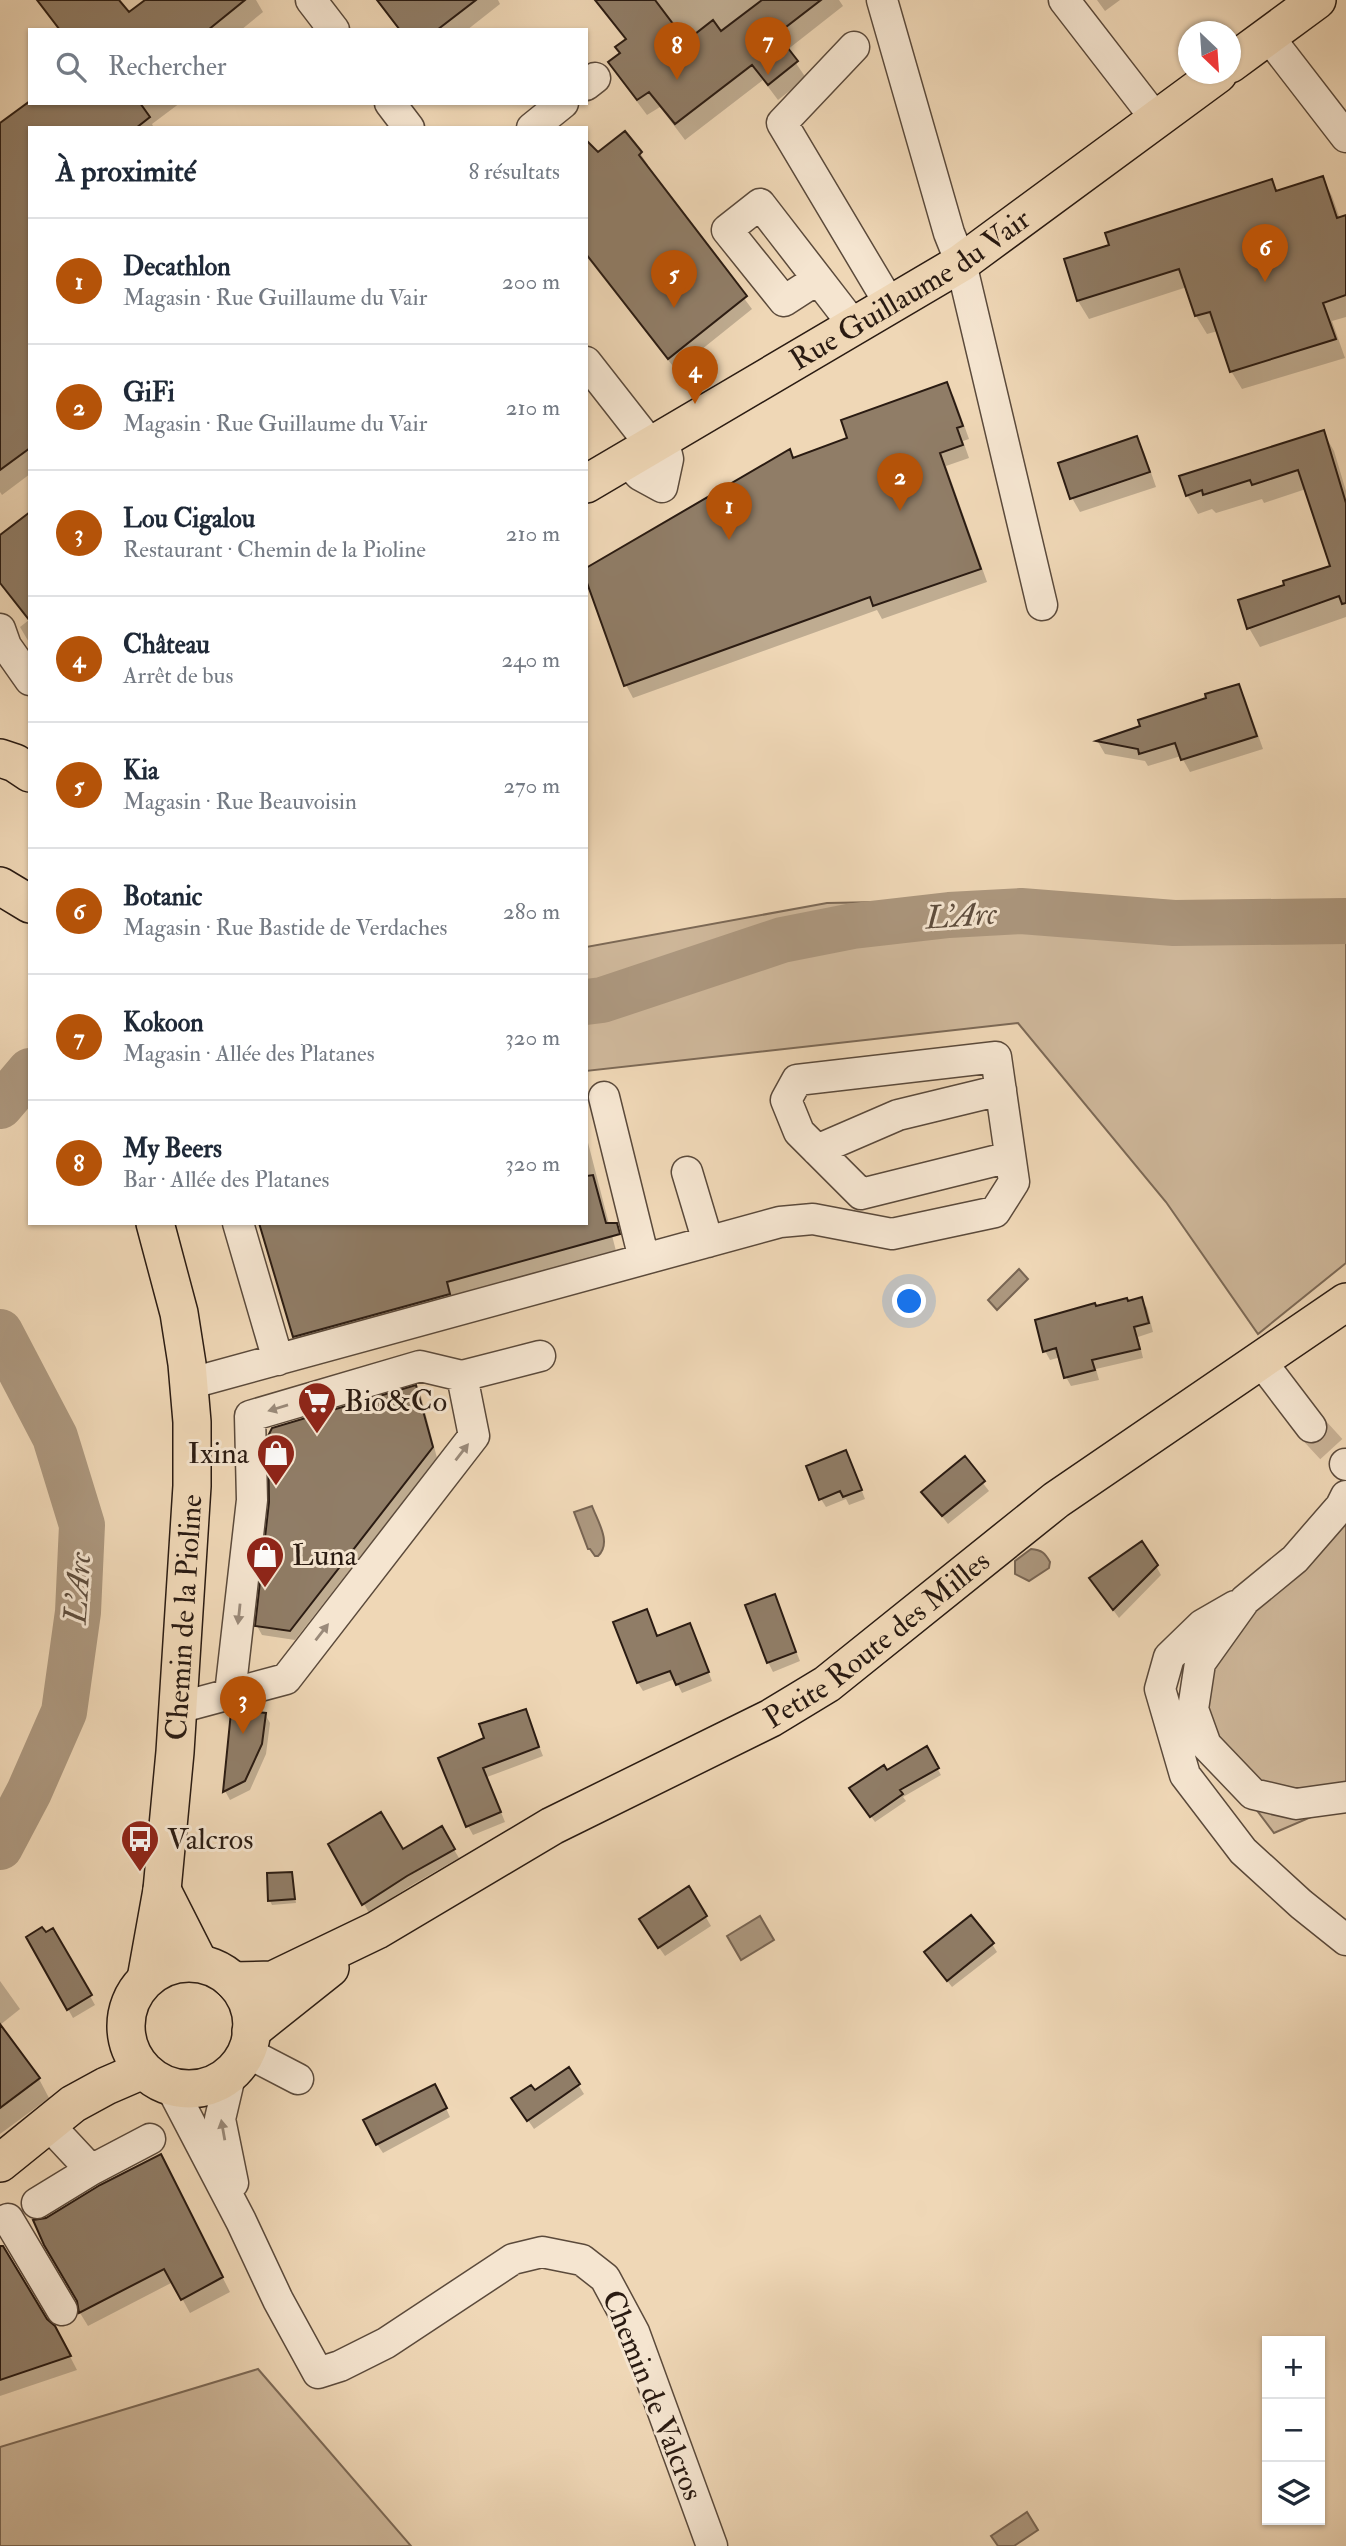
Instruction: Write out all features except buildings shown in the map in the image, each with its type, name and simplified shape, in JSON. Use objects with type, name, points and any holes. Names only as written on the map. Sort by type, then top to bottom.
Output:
[{"type":"main road","points":[[1241,56],[1317,0]]},
{"type":"main road","name":"Rue Guillaume du Vair","points":[[588,483],[961,263],[1204,84]]},
{"type":"main road","points":[[0,885],[28,871]]},
{"type":"main road","points":[[0,885],[28,903]]},
{"type":"main road","name":"Chemin de la Pioline","points":[[146,1979],[162,1890],[178,1708],[192,1486],[192,1422],[179,1312],[156,1225]]},
{"type":"main road","name":"Petite Route des Milles","points":[[233,1981],[273,1980],[377,1930],[552,1826],[771,1718],[827,1684],[1056,1500],[1346,1303]]},
{"type":"main road","points":[[162,1890],[199,1964]]},
{"type":"main road","name":"Petite Route des Milles","points":[[243,2052],[377,1930]]},
{"type":"main road","points":[[0,2163],[60,2114],[106,2086],[157,2078],[192,2089],[213,2084],[243,2052],[248,2004],[233,1981],[223,1973],[199,1964],[180,1963],[162,1969],[146,1979],[134,1994],[127,2012],[125,2032],[131,2053],[157,2078]]},
{"type":"main road","points":[[60,2114],[125,2032]]},
{"type":"street","points":[[311,0],[332,28]]},
{"type":"street","points":[[882,0],[949,233],[961,263],[1042,606]]},
{"type":"street","points":[[1063,0],[1156,119]]},
{"type":"street","points":[[1268,36],[1346,137]]},
{"type":"street","points":[[854,47],[782,123],[891,306]]},
{"type":"street","points":[[391,105],[407,126]]},
{"type":"street","points":[[534,126],[561,105]]},
{"type":"street","points":[[818,279],[855,327]]},
{"type":"street","points":[[588,365],[647,448]]},
{"type":"street","points":[[0,629],[6,646],[28,677]]},
{"type":"street","points":[[188,1384],[780,1222],[813,1219],[892,1234],[995,1212],[1014,1182],[996,1057],[797,1080],[786,1100],[799,1132],[861,1194],[1010,1157]]},
{"type":"street","points":[[817,1150],[898,1115],[1001,1090]]},
{"type":"street","points":[[604,1097],[644,1259]]},
{"type":"street","points":[[687,1171],[708,1242]]},
{"type":"street","points":[[239,1225],[278,1360]]},
{"type":"street","points":[[230,1694],[252,1500],[250,1416],[420,1366],[462,1376],[540,1356]]},
{"type":"street","points":[[1259,1360],[1311,1427]]},
{"type":"street","points":[[178,1708],[286,1679],[474,1436],[462,1376]]},
{"type":"street","points":[[1346,1496],[1341,1506],[1295,1559],[1245,1600],[1202,1625],[1169,1657],[1160,1689],[1185,1775],[1243,1851],[1301,1904],[1346,1940]]},
{"type":"street","points":[[1245,1600],[1200,1663],[1193,1709],[1206,1745],[1253,1794],[1296,1804],[1346,1797]]},
{"type":"street","points":[[243,2052],[298,2079]]},
{"type":"street","name":"Chemin de Valcros","points":[[241,2221],[220,2119],[243,2052]]},
{"type":"street","name":"Chemin de Valcros","points":[[157,2078],[241,2221],[278,2300],[318,2373],[340,2366],[386,2343],[513,2259],[542,2252],[582,2260],[605,2278],[634,2332],[712,2546]]},
{"type":"street","points":[[60,2114],[91,2170]]},
{"type":"street","points":[[37,2203],[91,2170],[150,2139]]},
{"type":"street","points":[[3,2218],[62,2310]]},
{"type":"shaded area","points":[[1045,899],[1346,904],[1346,1263],[1258,1334],[1166,1202],[1018,1023],[588,1071],[588,947],[827,903]]},
{"type":"shaded area","points":[[1019,1269],[1028,1279],[997,1310],[988,1300]]},
{"type":"shaded area","points":[[592,1506],[604,1539],[602,1551],[598,1556],[588,1549],[574,1512]]},
{"type":"shaded area","points":[[1346,1519],[1346,1802],[1274,1833],[1188,1719],[1194,1642]]},
{"type":"shaded area","points":[[1031,1549],[1043,1552],[1050,1562],[1049,1568],[1029,1581],[1015,1574],[1015,1561]]},
{"type":"shaded area","points":[[760,1916],[774,1940],[741,1960],[727,1936]]},
{"type":"shaded area","points":[[258,2369],[411,2546],[0,2546],[0,2447]]},
{"type":"shaded area","points":[[1027,2512],[1038,2530],[1014,2546],[998,2546],[991,2536]]},
{"type":"waterway","name":"L'Arc","points":[[588,1002],[602,1000],[782,940],[853,926],[949,915],[1021,911],[1174,923],[1346,921]]},
{"type":"waterway","name":"L'Arc","points":[[0,1106],[28,1073]]},
{"type":"waterway","name":"L'Arc","points":[[0,1332],[55,1437],[82,1525],[78,1612],[64,1712],[29,1792],[0,1847]]},
{"type":"tunnel","points":[[1311,1427],[1345,1464]]},
{"type":"place","name":"Kokoon","points":[[768,75]]},
{"type":"place","name":"My Beers","points":[[677,80]]},
{"type":"place","name":"Botanic","points":[[1265,282]]},
{"type":"place","name":"Kia","points":[[674,308]]},
{"type":"place","name":"Château","points":[[695,404]]},
{"type":"place","name":"GiFi","points":[[900,511]]},
{"type":"place","name":"Decathlon","points":[[729,540]]},
{"type":"place","name":"Bio&Co","points":[[317,1435]]},
{"type":"place","name":"Ixina","points":[[276,1487]]},
{"type":"place","name":"Luna","points":[[265,1589]]},
{"type":"place","name":"Lou Cigalou","points":[[243,1734]]},
{"type":"place","name":"Valcros","points":[[140,1873]]}]
